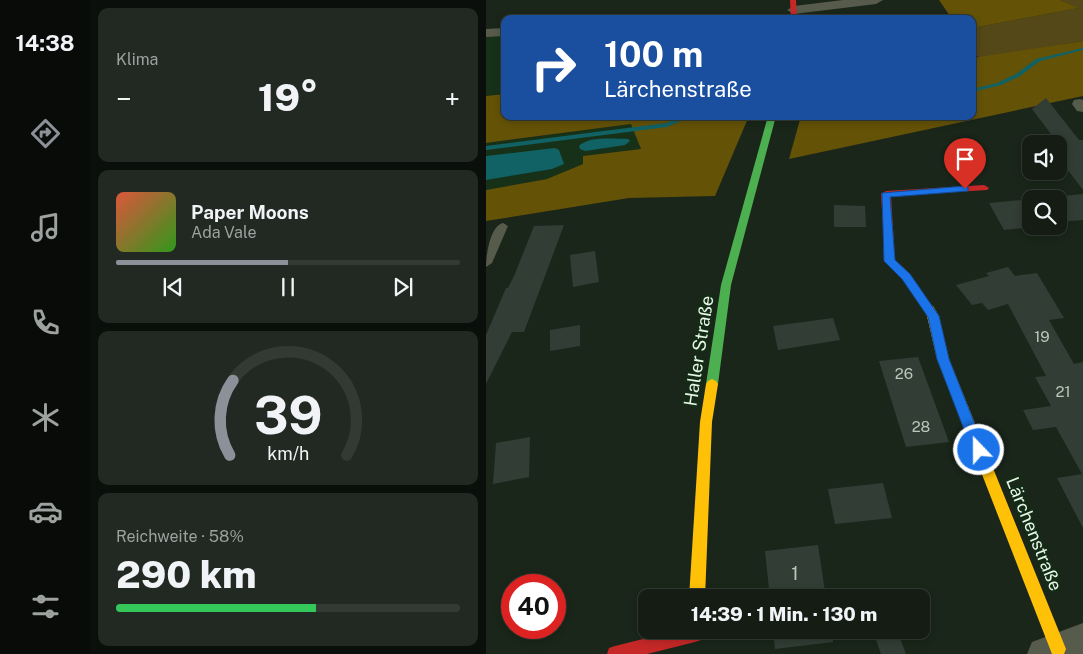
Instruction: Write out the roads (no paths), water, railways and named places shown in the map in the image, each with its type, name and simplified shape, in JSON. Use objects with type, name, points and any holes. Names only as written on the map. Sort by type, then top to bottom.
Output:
[{"type":"street","points":[[794,9],[876,0]]},
{"type":"street","points":[[486,33],[501,32]]},
{"type":"street","name":"Haller Straße","points":[[697,589],[706,422],[726,285],[771,120]]},
{"type":"street","name":"Lärchenstraße","points":[[984,188],[886,194],[890,261],[906,276],[933,316],[943,359],[1062,648]]},
{"type":"street","points":[[615,654],[670,639]]},
{"type":"street","points":[[696,639],[696,647]]},
{"type":"lane","points":[[486,263],[503,226]]},
{"type":"water","points":[[595,139],[628,139],[630,141],[625,145],[585,151],[580,149],[579,146]]},
{"type":"water","points":[[555,148],[559,150],[564,164],[552,169],[486,180],[486,156]]},
{"type":"waterway","points":[[976,90],[999,84],[1018,75],[1038,60],[1083,49]]},
{"type":"waterway","points":[[486,148],[667,125],[679,120]]}]
